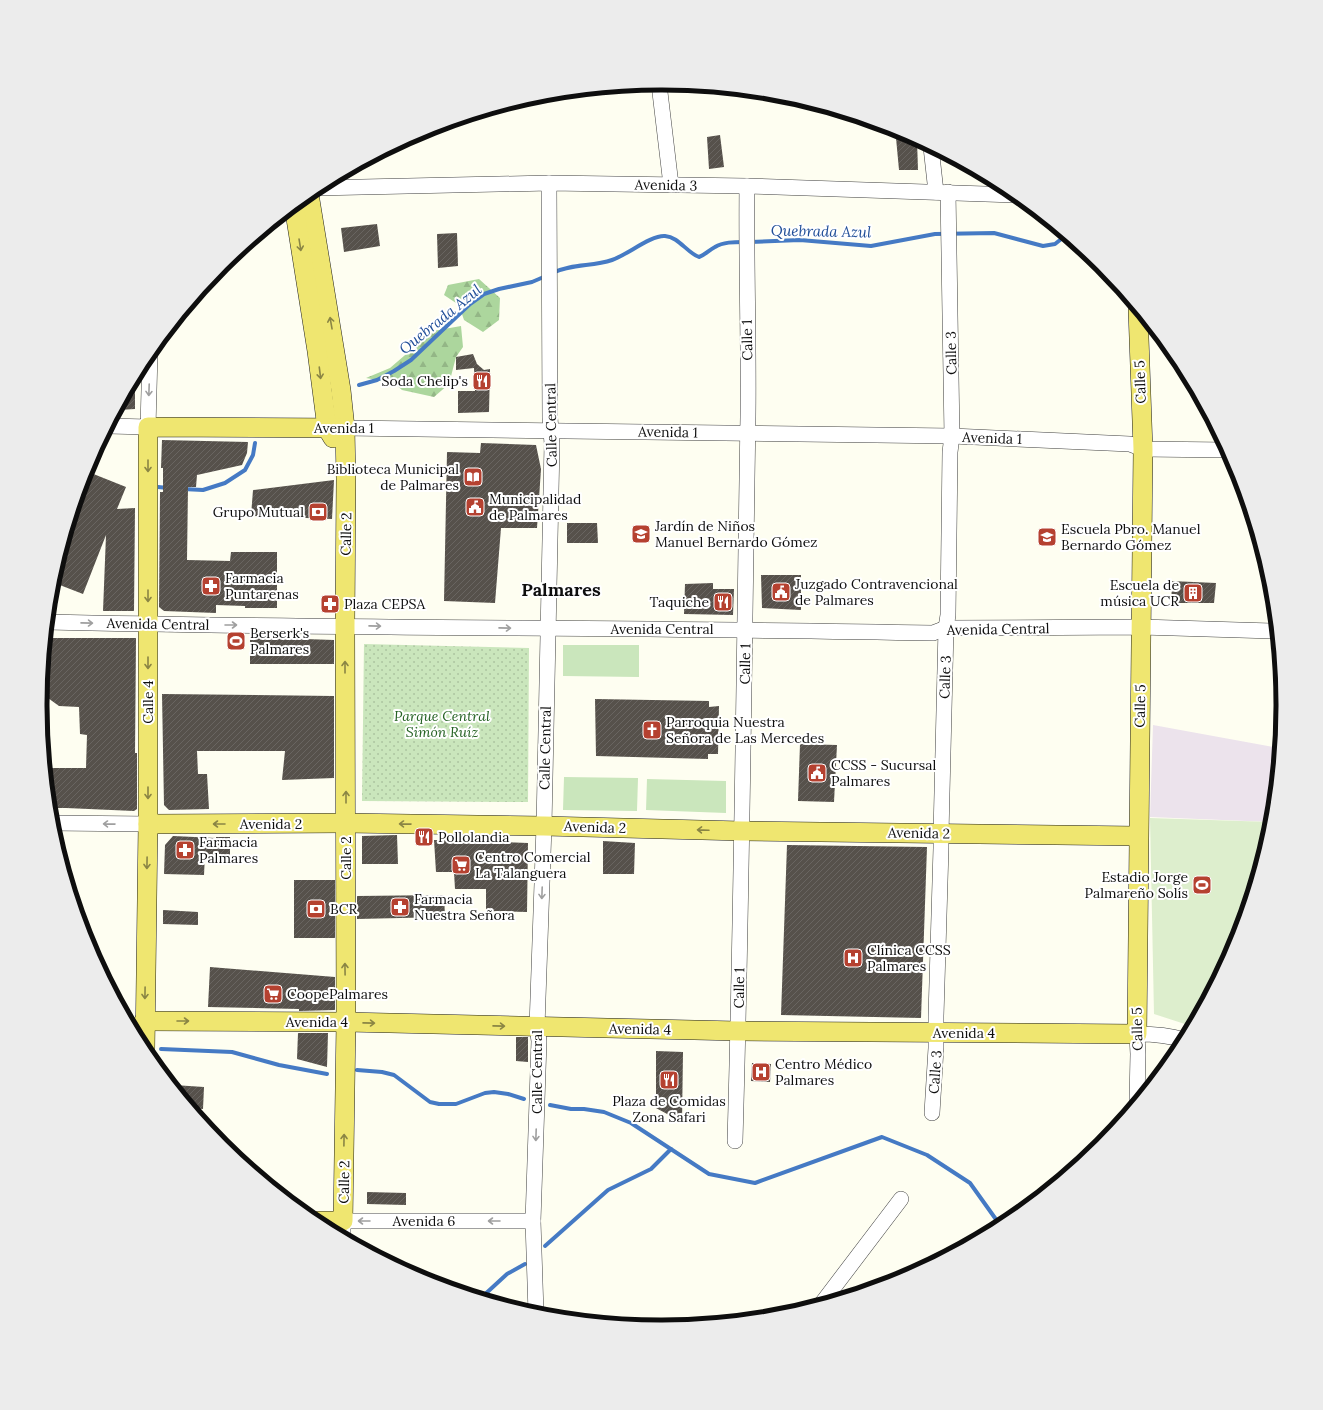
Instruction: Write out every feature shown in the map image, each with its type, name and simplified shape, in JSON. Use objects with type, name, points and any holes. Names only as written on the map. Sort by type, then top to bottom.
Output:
[{"type":"main road","name":"Calle 2","points":[[310,201],[339,375],[336,428]]},
{"type":"main road","name":"Calle 2","points":[[295,212],[317,352],[336,428],[346,479],[346,1022],[343,1229]]},
{"type":"main road","name":"Calle 5","points":[[1136,1034],[1143,449],[1138,318]]},
{"type":"main road","name":"Avenida 1","points":[[148,427],[336,428]]},
{"type":"main road","name":"Calle 4","points":[[144,1035],[148,824],[148,427]]},
{"type":"main road","name":"Avenida 2","points":[[148,824],[346,823],[544,826],[742,832],[1138,836]]},
{"type":"main road","name":"Avenida 4","points":[[144,1021],[346,1022],[738,1031],[1136,1034]]},
{"type":"street","points":[[660,90],[671,185]]},
{"type":"street","name":"Calle 3","points":[[932,154],[948,220],[952,436],[950,452],[948,615],[946,628],[936,1033],[932,1113]]},
{"type":"street","name":"Avenida 3","points":[[330,188],[548,183],[747,186],[1004,195]]},
{"type":"street","name":"Calle Central","points":[[536,1307],[533,1221],[539,1041],[537,1027],[544,826],[552,431],[550,418],[548,183]]},
{"type":"street","name":"Calle 1","points":[[735,1141],[745,629],[747,186]]},
{"type":"street","name":"Calle 4","points":[[148,427],[150,366]]},
{"type":"street","name":"Avenida 1","points":[[114,426],[148,427]]},
{"type":"street","name":"Avenida 1","points":[[336,428],[952,436],[1130,444],[1143,449],[1220,450]]},
{"type":"street","name":"Avenida Central","points":[[53,622],[745,629],[933,633],[946,628],[1141,627],[1272,631]]},
{"type":"street","name":"Avenida 2","points":[[59,823],[148,824]]},
{"type":"street","points":[[1136,1034],[1169,1035],[1177,1038]]},
{"type":"street","name":"Calle 5","points":[[1136,1034],[1138,1054],[1137,1094]]},
{"type":"street","points":[[826,1297],[901,1198]]},
{"type":"street","name":"Avenida 6","points":[[343,1229],[533,1221]]},
{"type":"shaded area","points":[[1153,725],[1275,747],[1271,785],[1265,822],[1150,817]]},
{"type":"green space","points":[[479,279],[500,298],[499,320],[483,332],[464,320],[459,305],[444,295],[448,285]]},
{"type":"green space","points":[[461,326],[463,347],[456,357],[449,384],[434,397],[402,390],[394,383],[366,378],[390,368],[433,331]]},
{"type":"green space","name":"Parque Central Simón Ruíz","points":[[364,644],[529,648],[528,802],[362,801]]},
{"type":"green space","points":[[563,645],[639,645],[639,677],[563,676]]},
{"type":"green space","points":[[564,777],[638,778],[637,811],[563,810]]},
{"type":"green space","points":[[647,779],[726,781],[726,813],[646,810]]},
{"type":"green space","name":"Estadio Jorge Palmareño Solís","points":[[1150,818],[1265,822],[1255,864],[1243,903],[1213,977],[1194,1012],[1186,1024],[1154,1014]]},
{"type":"building","points":[[720,135],[724,167],[709,169],[707,137]]},
{"type":"building","points":[[896,138],[917,147],[918,170],[899,170]]},
{"type":"building","points":[[377,224],[380,246],[344,252],[341,228]]},
{"type":"building","points":[[457,233],[458,266],[438,268],[437,234]]},
{"type":"building","name":"Soda Chelip's","points":[[473,354],[477,364],[484,370],[490,369],[489,412],[458,413],[458,391],[475,391],[474,368],[456,370],[456,357]]},
{"type":"building","points":[[135,389],[135,409],[123,410]]},
{"type":"building","points":[[162,440],[248,442],[247,453],[242,465],[197,475],[196,487],[188,487],[187,560],[230,561],[231,552],[277,552],[277,608],[245,608],[245,606],[216,605],[216,613],[164,611],[159,607],[160,492],[163,492],[163,468],[161,468]]},
{"type":"building","name":"Municipalidad de Palmares","points":[[481,443],[536,445],[541,469],[537,528],[501,528],[495,603],[444,601],[447,452],[480,453]]},
{"type":"building","points":[[93,474],[126,487],[117,509],[135,508],[134,611],[103,611],[106,535],[83,594],[59,585],[68,546],[80,507]]},
{"type":"building","points":[[334,480],[332,519],[251,516],[253,490]]},
{"type":"building","points":[[567,523],[597,523],[598,543],[567,543]]},
{"type":"building","name":"Juzgado Contravencional de Palmares","points":[[761,575],[801,575],[801,610],[762,608]]},
{"type":"building","name":"Escuela de música UCR","points":[[1171,581],[1216,583],[1214,603],[1172,603]]},
{"type":"building","points":[[713,583],[713,589],[734,589],[733,615],[684,614],[685,584]]},
{"type":"building","points":[[250,637],[334,640],[334,664],[250,664]]},
{"type":"building","points":[[51,638],[136,638],[135,753],[137,753],[137,809],[134,811],[56,808],[50,768],[86,768],[87,735],[80,734],[79,707],[59,706],[47,697]]},
{"type":"building","points":[[162,694],[334,696],[334,778],[282,780],[285,751],[197,751],[198,774],[207,774],[209,809],[169,810],[164,805]]},
{"type":"building","name":"Parroquia Nuestra Señora de Las Mercedes","points":[[595,699],[709,701],[709,707],[719,706],[718,754],[708,754],[708,759],[596,756]]},
{"type":"building","name":"CCSS - Sucursal Palmares","points":[[800,744],[837,745],[834,802],[798,801]]},
{"type":"building","points":[[397,835],[398,864],[362,864],[362,836]]},
{"type":"building","points":[[173,836],[216,838],[230,837],[230,855],[205,855],[204,875],[164,874],[165,845]]},
{"type":"building","points":[[434,840],[528,843],[527,912],[486,911],[486,889],[455,889],[454,872],[436,872]]},
{"type":"building","points":[[603,841],[635,843],[634,874],[603,874]]},
{"type":"building","name":"Clínica CCSS Palmares","points":[[787,845],[927,847],[921,1018],[781,1015]]},
{"type":"building","name":"BCR","points":[[294,880],[335,880],[335,938],[294,938]]},
{"type":"building","name":"Farmacia Nuestra Señora","points":[[444,895],[445,917],[357,919],[357,896]]},
{"type":"building","points":[[163,910],[198,912],[198,925],[163,924]]},
{"type":"building","name":"CoopePalmares","points":[[210,967],[335,977],[335,1010],[299,1011],[299,1009],[208,1007]]},
{"type":"building","points":[[298,1033],[328,1033],[327,1067],[297,1059]]},
{"type":"building","points":[[516,1037],[528,1037],[528,1062],[516,1061]]},
{"type":"building","name":"Plaza de Comidas Zona Safari","points":[[656,1051],[683,1052],[682,1122],[656,1108]]},
{"type":"building","name":"Centro Médico Palmares","points":[[752,1063],[771,1064],[770,1082],[751,1081]]},
{"type":"building","points":[[179,1085],[204,1087],[203,1109],[198,1109]]},
{"type":"building","points":[[367,1192],[406,1193],[406,1205],[367,1204]]},
{"type":"waterway","name":"Quebrada Azul","points":[[750,242],[800,240],[871,246],[935,234],[994,233],[1043,246],[1055,244],[1062,239]]},
{"type":"waterway","name":"Quebrada Azul","points":[[552,273],[575,266],[597,264],[612,260],[646,242],[665,236],[674,239],[694,255],[699,257],[718,245],[733,242],[744,242]]},
{"type":"waterway","name":"Quebrada Azul","points":[[359,385],[377,380],[411,360],[470,304],[484,294],[499,289],[532,282],[546,276]]},
{"type":"waterway","name":"Quebrada Azul","points":[[183,489],[203,490],[225,483],[245,470],[253,455],[255,443]]},
{"type":"waterway","name":"Quebrada Azul","points":[[158,487],[168,488]]},
{"type":"waterway","points":[[161,1049],[232,1052],[279,1065],[327,1074]]},
{"type":"waterway","points":[[357,1070],[382,1072],[394,1075],[430,1102],[439,1104],[456,1104],[485,1093],[494,1092],[508,1094],[524,1099]]},
{"type":"waterway","points":[[550,1105],[571,1109],[604,1112],[631,1123],[709,1174],[755,1183],[882,1137],[927,1155],[970,1183],[996,1220]]},
{"type":"waterway","points":[[545,1246],[608,1190],[651,1169],[671,1149]]},
{"type":"waterway","points":[[485,1294],[507,1274],[525,1264]]},
{"type":"place","name":"Soda Chelip's","points":[[482,381]]},
{"type":"place","name":"Biblioteca Municipal de Palmares","points":[[473,477]]},
{"type":"place","name":"Municipalidad de Palmares","points":[[475,507]]},
{"type":"place","name":"Grupo Mutual","points":[[318,512]]},
{"type":"place","name":"Jardín de Niños Manuel Bernardo Gómez","points":[[641,534]]},
{"type":"place","name":"Escuela Pbro. Manuel Bernardo Gómez","points":[[1047,537]]},
{"type":"place","name":"Farmacia Puntarenas","points":[[211,586]]},
{"type":"place","name":"Juzgado Contravencional de Palmares","points":[[781,592]]},
{"type":"place","name":"Escuela de música UCR","points":[[1193,593]]},
{"type":"place","name":"Taquiche","points":[[723,602]]},
{"type":"place","name":"Plaza CEPSA","points":[[330,604]]},
{"type":"place","name":"Berserk's Palmares","points":[[236,641]]},
{"type":"place","name":"Parroquia Nuestra Señora de Las Mercedes","points":[[652,730]]},
{"type":"place","name":"CCSS - Sucursal Palmares","points":[[817,773]]},
{"type":"place","name":"Pollolandia","points":[[424,837]]},
{"type":"place","name":"Farmacia Palmares","points":[[185,850]]},
{"type":"place","name":"Centro Comercial La Talanguera","points":[[461,865]]},
{"type":"place","name":"Estadio Jorge Palmareño Solís","points":[[1202,885]]},
{"type":"place","name":"Farmacia Nuestra Señora","points":[[400,907]]},
{"type":"place","name":"BCR","points":[[316,909]]},
{"type":"place","name":"Clínica CCSS Palmares","points":[[853,958]]},
{"type":"place","name":"CoopePalmares","points":[[273,994]]},
{"type":"place","name":"Centro Médico Palmares","points":[[761,1072]]},
{"type":"place","name":"Plaza de Comidas Zona Safari","points":[[669,1080]]},
{"type":"district","name":"Palmares","points":[[561,589]]}]
